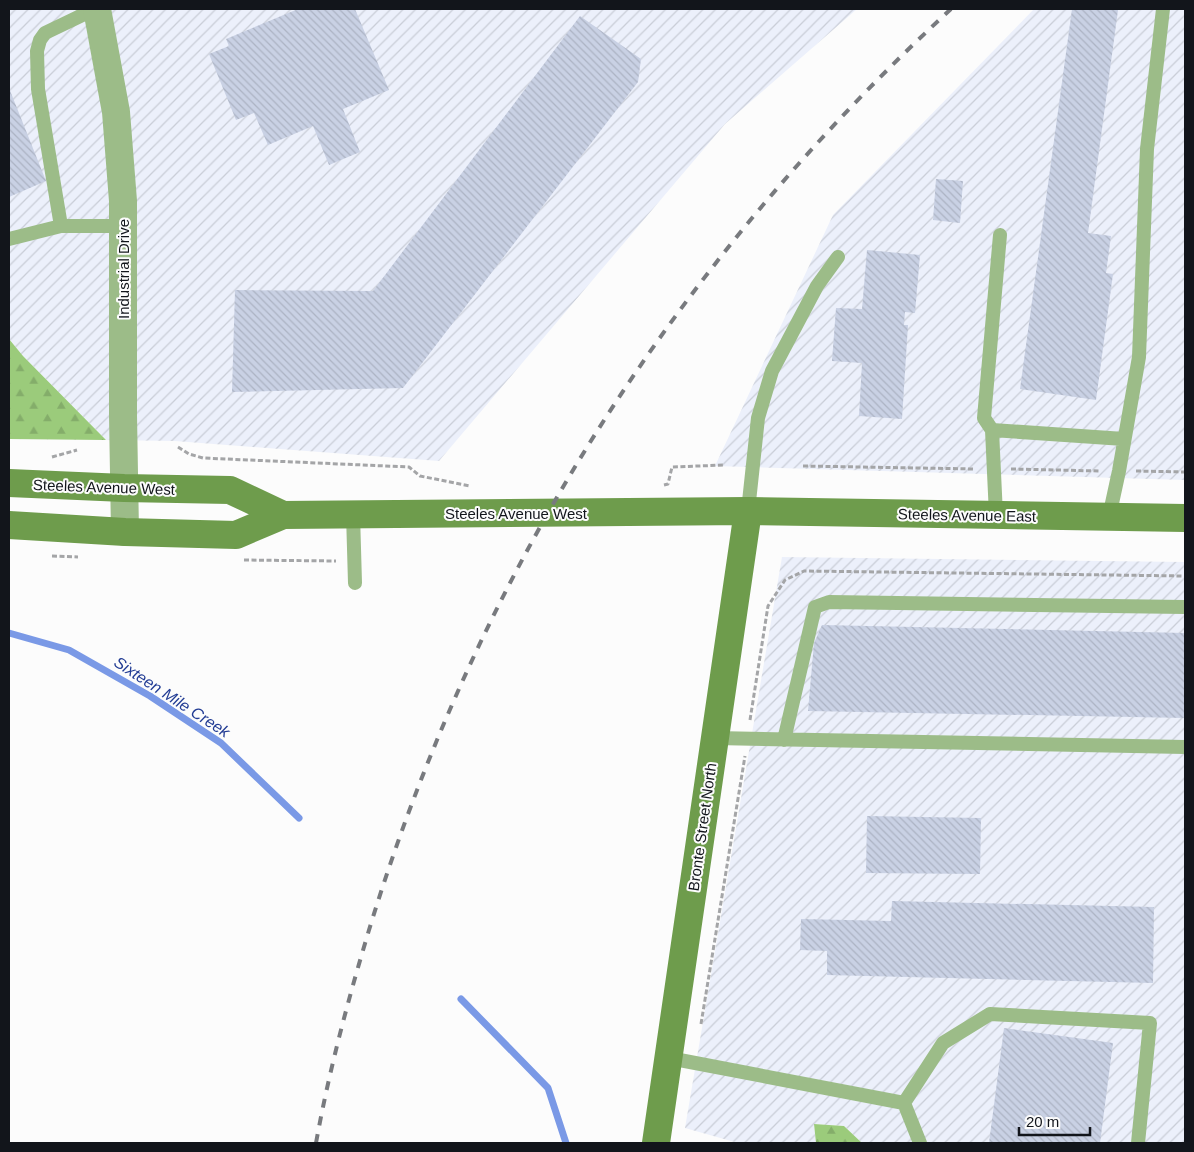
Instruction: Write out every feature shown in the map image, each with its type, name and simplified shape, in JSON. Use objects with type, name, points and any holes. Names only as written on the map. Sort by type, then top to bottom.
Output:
[{"type":"main road","name":"Steeles Avenue West","points":[[9,483],[230,490],[283,515]]},
{"type":"main road","name":"Steeles Avenue West","points":[[9,525],[125,532],[236,535],[283,515],[748,511]]},
{"type":"main road","name":"Steeles Avenue East","points":[[748,511],[1185,518]]},
{"type":"main road","name":"Bronte Street North","points":[[656,1143],[748,511]]},
{"type":"street","name":"Industrial Drive","points":[[96,9],[116,112],[123,226],[125,532]]},
{"type":"lane","points":[[61,226],[38,89],[38,51],[40,40],[45,32],[96,9]]},
{"type":"lane","points":[[1108,517],[1119,471],[1139,357],[1147,148],[1164,9]]},
{"type":"lane","points":[[9,239],[61,226],[123,226]]},
{"type":"lane","points":[[996,515],[992,430],[984,418],[1000,235]]},
{"type":"lane","points":[[748,511],[758,418],[772,371],[818,286],[838,257]]},
{"type":"lane","points":[[992,430],[1124,439]]},
{"type":"lane","points":[[353,514],[355,583]]},
{"type":"lane","points":[[784,740],[815,607],[829,602],[1185,607]]},
{"type":"lane","points":[[715,738],[1185,748]]},
{"type":"lane","points":[[904,1103],[943,1043],[990,1014],[1150,1023],[1138,1143]]},
{"type":"lane","points":[[668,1058],[904,1103]]},
{"type":"lane","points":[[904,1103],[920,1143]]},
{"type":"path","points":[[178,447],[189,454],[203,458],[409,467]]},
{"type":"path","points":[[52,457],[76,450]]},
{"type":"path","points":[[672,468],[725,465]]},
{"type":"path","points":[[695,1062],[768,606],[785,580],[804,571],[1185,576]]},
{"type":"shaded area","points":[[9,9],[857,9],[725,124],[439,461],[175,441],[106,440],[23,356],[9,339]]},
{"type":"shaded area","points":[[1034,9],[1185,9],[1185,480],[715,466],[833,215]]},
{"type":"shaded area","points":[[782,557],[1185,562],[1185,1143],[862,1143],[844,1126],[814,1124],[816,1143],[738,1143],[685,1128]]},
{"type":"green space","points":[[9,339],[23,356],[106,440],[9,439]]},
{"type":"green space","points":[[814,1124],[844,1126],[862,1143],[816,1143]]},
{"type":"building","points":[[298,9],[355,9],[389,90],[343,109],[360,152],[329,165],[313,126],[268,145],[254,113],[236,120],[209,54],[229,46],[226,39]]},
{"type":"building","points":[[1072,9],[1118,10],[1088,233],[1111,236],[1106,273],[1113,274],[1096,400],[1020,389]]},
{"type":"building","points":[[580,16],[641,59],[638,82],[403,388],[232,392],[235,290],[373,291]]},
{"type":"building","points":[[9,88],[46,181],[9,197]]},
{"type":"building","points":[[936,179],[963,181],[960,223],[933,220]]},
{"type":"building","points":[[867,250],[920,255],[915,313],[905,312],[904,325],[908,325],[902,419],[859,416],[862,363],[832,361],[836,308],[862,309]]},
{"type":"building","points":[[822,625],[1185,633],[1185,718],[808,711],[814,643]]},
{"type":"building","points":[[867,816],[981,818],[980,874],[866,873]]},
{"type":"building","points":[[892,901],[1154,907],[1153,983],[827,975],[827,951],[800,950],[801,919],[891,921]]},
{"type":"building","points":[[1004,1028],[1113,1043],[1100,1143],[989,1143]]},
{"type":"waterway","name":"Sixteen Mile Creek","points":[[9,633],[69,650],[150,696],[221,743],[299,818]]},
{"type":"waterway","name":"Sixteen Mile Creek","points":[[461,999],[548,1088],[566,1143]]},
{"type":"railway","points":[[316,1143],[333,1062],[369,930],[414,798],[467,671],[529,548],[598,430],[675,317],[759,209],[852,107],[951,9]]}]
